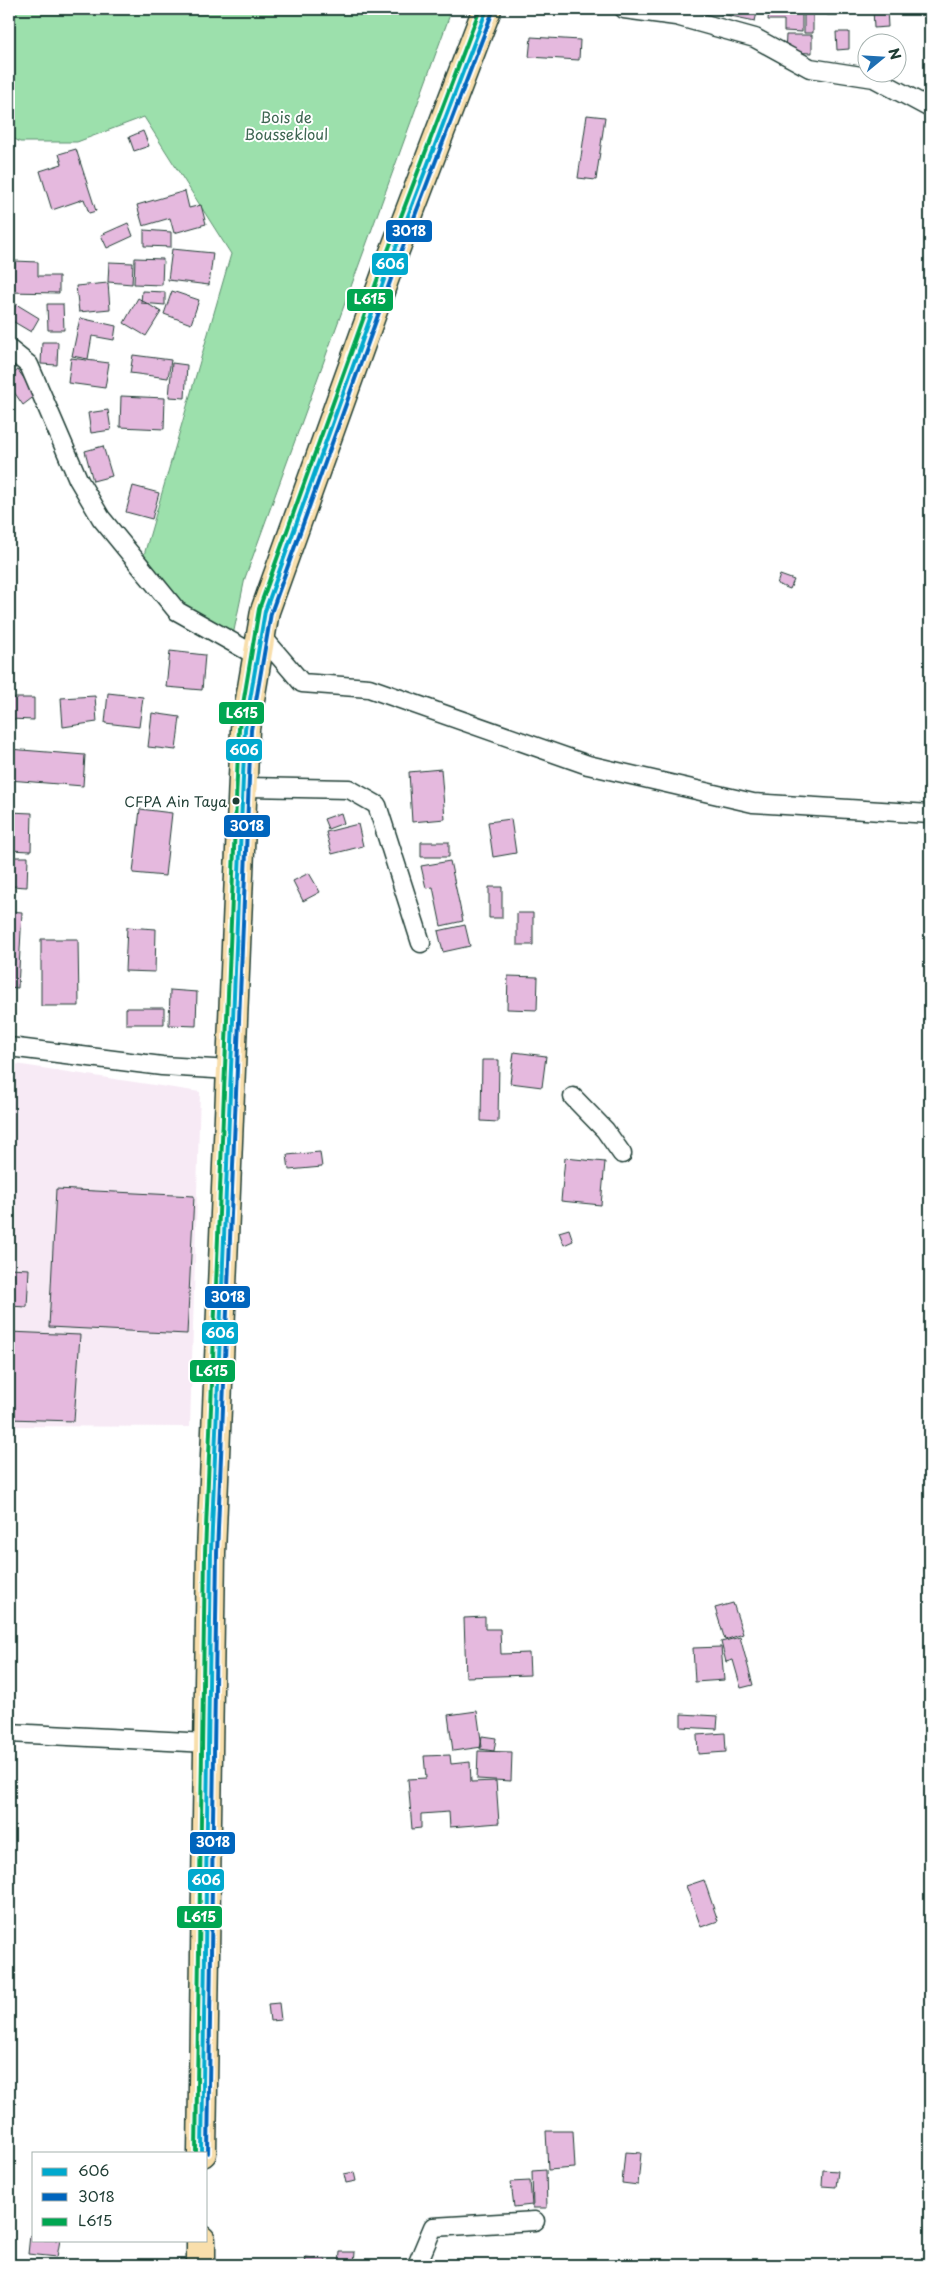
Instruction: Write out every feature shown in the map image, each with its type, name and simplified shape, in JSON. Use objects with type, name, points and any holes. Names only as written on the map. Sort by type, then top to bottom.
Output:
[{"type":"main road","points":[[202,2152],[211,1553],[245,729],[265,611],[390,264],[488,9]]},
{"type":"main road","points":[[201,2242],[201,2265]]},
{"type":"street","points":[[624,9],[677,12],[755,38],[810,68],[874,78],[930,108]]},
{"type":"street","points":[[9,349],[29,364],[78,479],[101,518],[177,610],[259,646],[302,683],[369,688],[588,765],[753,803],[930,814]]},
{"type":"street","points":[[242,787],[350,789],[377,806],[421,943]]},
{"type":"street","points":[[9,1047],[162,1066],[231,1070]]},
{"type":"street","points":[[573,1097],[605,1130],[622,1154]]},
{"type":"street","points":[[9,1733],[208,1743]]},
{"type":"street","points":[[417,2265],[433,2227],[535,2221]]},
{"type":"shaded area","points":[[9,1063],[200,1092],[190,1427],[9,1426]]},
{"type":"green space","name":"Bois de Boussekloul","points":[[9,9],[452,9],[245,578],[231,645],[190,617],[144,555],[231,254],[144,117],[77,142],[20,142],[9,136]]},
{"type":"building","points":[[697,9],[758,9],[755,21]]},
{"type":"building","points":[[769,9],[802,9],[802,32],[784,31],[784,20],[768,20]]},
{"type":"building","points":[[804,9],[813,9],[813,33],[804,33]]},
{"type":"building","points":[[827,9],[837,9],[837,15],[827,15]]},
{"type":"building","points":[[873,9],[887,9],[888,27],[874,28]]},
{"type":"building","points":[[836,32],[849,32],[849,49],[837,50]]},
{"type":"building","points":[[786,35],[812,35],[812,53],[785,52]]},
{"type":"building","points":[[531,37],[580,40],[579,60],[529,57]]},
{"type":"building","points":[[587,115],[605,117],[596,180],[578,178]]},
{"type":"building","points":[[143,131],[149,146],[134,151],[129,137]]},
{"type":"building","points":[[76,149],[96,211],[89,213],[84,199],[52,210],[40,171],[62,164],[59,154]]},
{"type":"building","points":[[185,191],[189,208],[201,205],[206,224],[174,233],[170,218],[143,226],[137,205]]},
{"type":"building","points":[[128,223],[133,236],[107,248],[101,235]]},
{"type":"building","points":[[144,230],[171,232],[171,247],[144,246]]},
{"type":"building","points":[[172,249],[213,253],[209,285],[168,280]]},
{"type":"building","points":[[135,258],[163,259],[162,285],[134,284]]},
{"type":"building","points":[[15,261],[38,262],[38,276],[59,276],[59,293],[9,292],[9,268],[15,268]]},
{"type":"building","points":[[109,262],[133,263],[132,284],[108,282]]},
{"type":"building","points":[[108,283],[110,309],[79,312],[76,286]]},
{"type":"building","points":[[142,291],[165,292],[165,305],[141,303]]},
{"type":"building","points":[[172,291],[199,300],[191,324],[164,314]]},
{"type":"building","points":[[138,298],[161,312],[146,336],[124,323]]},
{"type":"building","points":[[16,304],[39,318],[31,332],[9,319]]},
{"type":"building","points":[[47,304],[63,304],[64,330],[48,330]]},
{"type":"building","points":[[80,318],[116,326],[114,340],[92,336],[88,359],[72,356]]},
{"type":"building","points":[[42,342],[58,342],[57,365],[41,364]]},
{"type":"building","points":[[133,355],[171,360],[168,378],[130,373]]},
{"type":"building","points":[[71,358],[109,363],[105,388],[68,383]]},
{"type":"building","points":[[172,363],[187,365],[185,398],[169,397]]},
{"type":"building","points":[[18,370],[36,395],[23,405],[9,385],[9,377]]},
{"type":"building","points":[[121,396],[165,398],[164,429],[120,427]]},
{"type":"building","points":[[108,410],[111,430],[91,433],[88,413]]},
{"type":"building","points":[[103,446],[112,476],[93,481],[85,451]]},
{"type":"building","points":[[133,486],[159,493],[152,519],[126,512]]},
{"type":"building","points":[[780,575],[794,580],[790,589],[777,584]]},
{"type":"building","points":[[170,651],[205,655],[202,690],[166,687]]},
{"type":"building","points":[[108,693],[143,697],[139,727],[105,723]]},
{"type":"building","points":[[95,696],[97,722],[63,727],[61,698]]},
{"type":"building","points":[[9,698],[34,698],[34,720],[9,719]]},
{"type":"building","points":[[152,713],[180,717],[176,750],[148,747]]},
{"type":"building","points":[[9,749],[85,755],[83,786],[9,780]]},
{"type":"building","points":[[441,769],[445,819],[412,822],[409,772]]},
{"type":"building","points":[[140,809],[172,813],[165,876],[133,873]]},
{"type":"building","points":[[9,812],[32,813],[31,851],[9,850]]},
{"type":"building","points":[[341,813],[344,823],[328,829],[324,819]]},
{"type":"building","points":[[511,819],[516,853],[493,857],[488,822]]},
{"type":"building","points":[[358,824],[363,846],[332,854],[326,832]]},
{"type":"building","points":[[421,842],[449,842],[449,857],[421,857]]},
{"type":"building","points":[[12,857],[28,857],[27,887],[11,886]]},
{"type":"building","points":[[450,861],[463,921],[441,926],[433,887],[426,888],[421,866]]},
{"type":"building","points":[[309,873],[320,892],[303,901],[293,881]]},
{"type":"building","points":[[489,887],[502,887],[502,918],[489,918]]},
{"type":"building","points":[[9,911],[22,912],[18,988],[9,987]]},
{"type":"building","points":[[517,913],[533,913],[533,945],[517,945]]},
{"type":"building","points":[[465,925],[470,946],[443,952],[438,931]]},
{"type":"building","points":[[127,927],[156,929],[155,972],[125,971]]},
{"type":"building","points":[[41,939],[78,939],[79,1006],[41,1006]]},
{"type":"building","points":[[508,976],[538,977],[537,1010],[507,1009]]},
{"type":"building","points":[[170,990],[197,992],[196,1026],[169,1025]]},
{"type":"building","points":[[126,1008],[164,1008],[164,1024],[126,1024]]},
{"type":"building","points":[[514,1052],[546,1056],[542,1087],[510,1083]]},
{"type":"building","points":[[482,1060],[499,1060],[498,1122],[481,1121]]},
{"type":"building","points":[[320,1152],[322,1167],[289,1170],[287,1155]]},
{"type":"building","points":[[565,1158],[605,1162],[601,1205],[561,1201]]},
{"type":"building","points":[[56,1189],[194,1196],[187,1334],[49,1327]]},
{"type":"building","points":[[569,1229],[573,1241],[564,1245],[559,1232]]},
{"type":"building","points":[[9,1268],[29,1269],[27,1307],[9,1306]]},
{"type":"building","points":[[9,1332],[80,1335],[74,1421],[9,1419]]},
{"type":"building","points":[[733,1603],[743,1634],[725,1640],[715,1608]]},
{"type":"building","points":[[485,1617],[485,1629],[500,1629],[501,1654],[529,1653],[530,1675],[466,1677],[464,1618]]},
{"type":"building","points":[[740,1637],[753,1685],[741,1688],[733,1660],[726,1662],[721,1642]]},
{"type":"building","points":[[721,1647],[724,1680],[695,1682],[693,1648]]},
{"type":"building","points":[[477,1711],[482,1747],[453,1751],[448,1715]]},
{"type":"building","points":[[681,1714],[718,1716],[717,1729],[681,1727]]},
{"type":"building","points":[[725,1733],[726,1752],[698,1754],[697,1735]]},
{"type":"building","points":[[482,1736],[496,1738],[494,1751],[480,1749]]},
{"type":"building","points":[[478,1751],[512,1752],[511,1781],[477,1779]]},
{"type":"building","points":[[450,1755],[451,1764],[470,1762],[471,1782],[496,1781],[499,1823],[450,1827],[449,1812],[421,1814],[421,1828],[412,1829],[408,1779],[426,1778],[424,1756]]},
{"type":"building","points":[[704,1880],[718,1921],[701,1927],[686,1886]]},
{"type":"building","points":[[279,2003],[281,2020],[270,2021],[268,2004]]},
{"type":"building","points":[[546,2131],[573,2131],[575,2168],[548,2170]]},
{"type":"building","points":[[625,2152],[641,2153],[638,2185],[622,2183]]},
{"type":"building","points":[[546,2170],[547,2208],[533,2208],[532,2171]]},
{"type":"building","points":[[823,2170],[838,2171],[836,2187],[822,2186]]},
{"type":"building","points":[[354,2172],[356,2181],[346,2183],[344,2174]]},
{"type":"building","points":[[530,2181],[532,2205],[514,2207],[511,2182]]},
{"type":"building","points":[[30,2235],[32,2236],[32,2242],[60,2242],[57,2257],[28,2254]]},
{"type":"building","points":[[340,2252],[355,2252],[354,2265],[339,2265]]},
{"type":"building","points":[[306,2257],[326,2259],[325,2265],[305,2265]]},
{"type":"transit line","name":"L615","points":[[196,2152],[205,1553],[239,728],[259,609],[384,261],[480,9]]},
{"type":"transit line","name":"606","points":[[202,2152],[211,1553],[245,729],[265,611],[390,263],[487,9]]},
{"type":"transit line","name":"3018","points":[[208,2153],[217,1553],[251,730],[271,613],[396,265],[493,11]]},
{"type":"place","name":"CFPA Ain Taya","points":[[236,801]]}]
